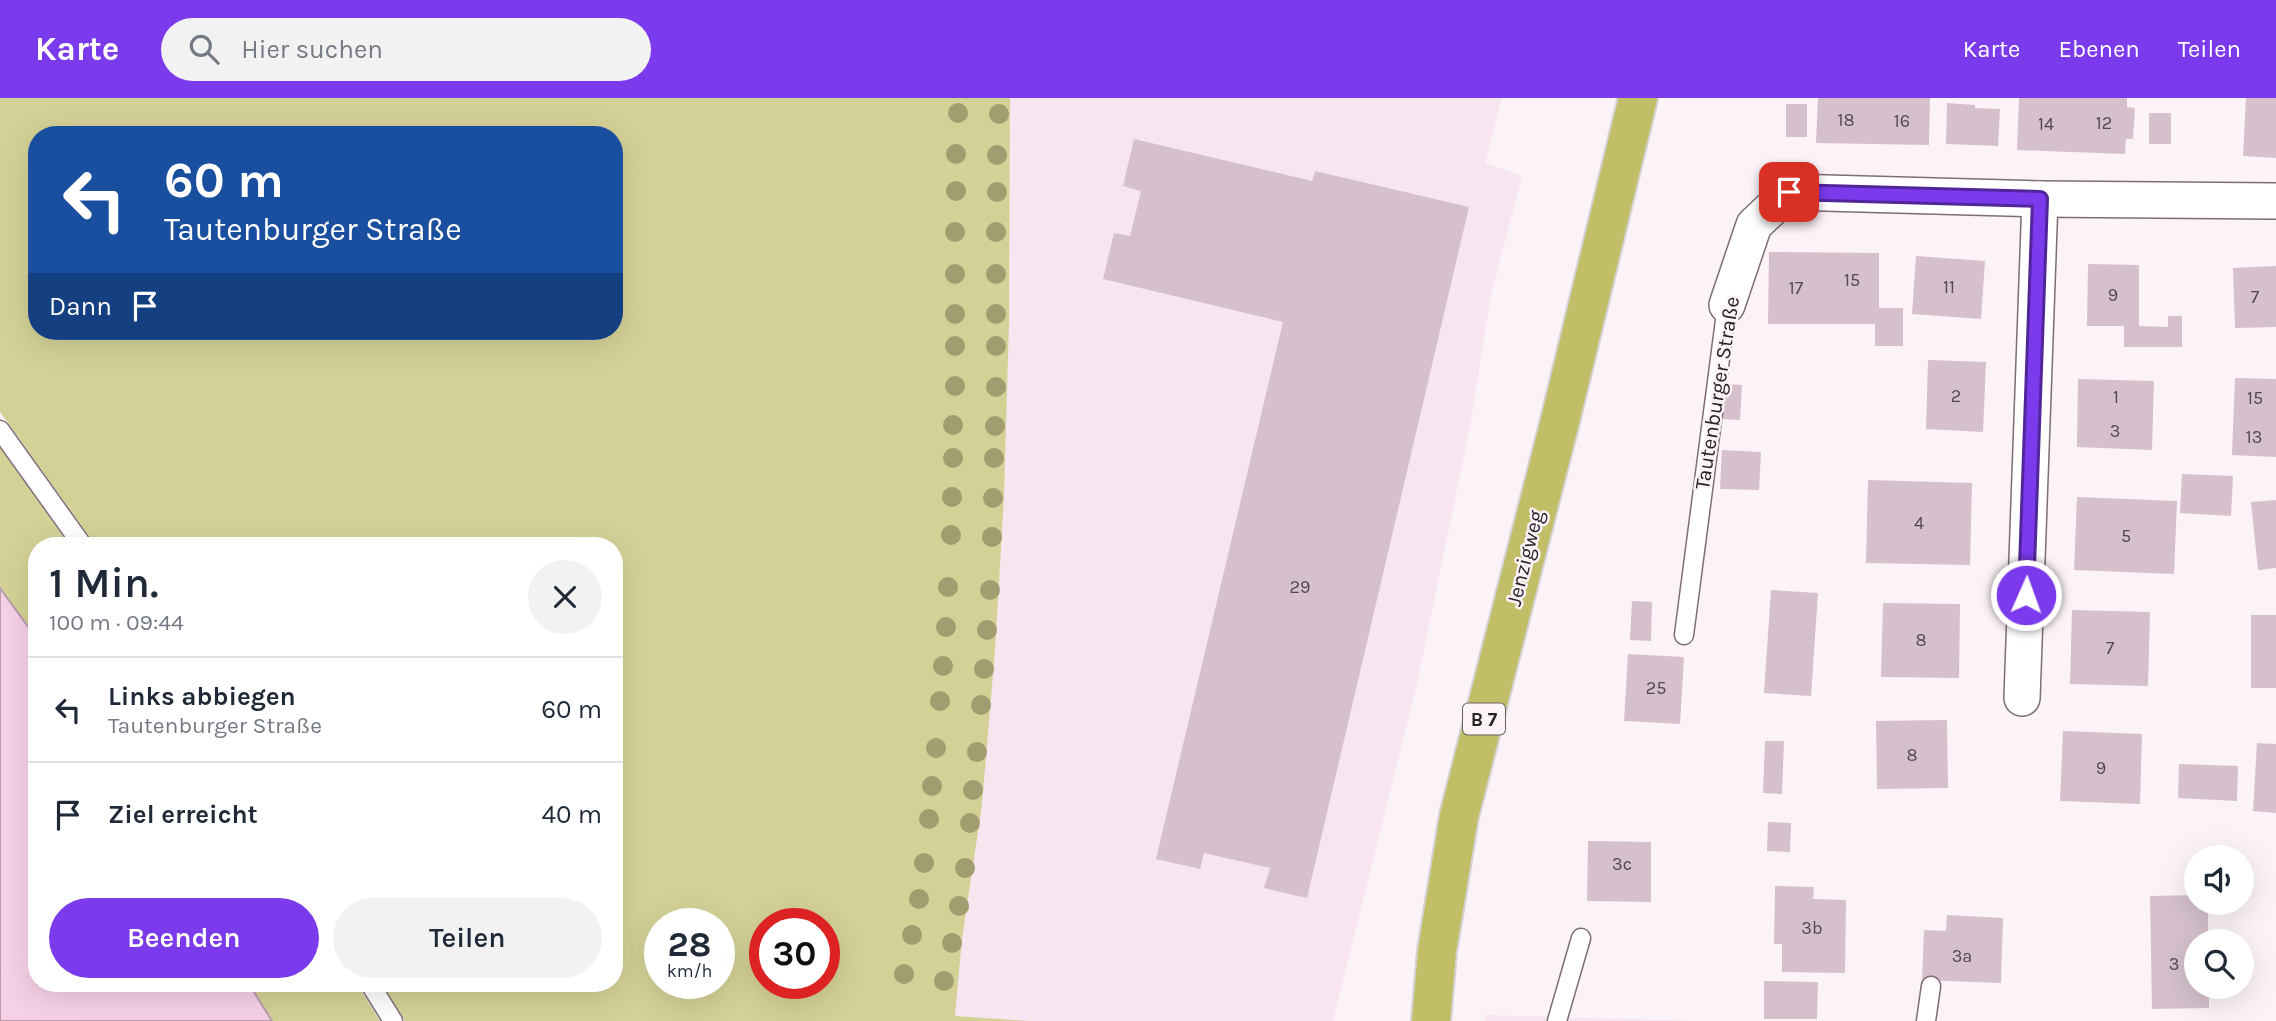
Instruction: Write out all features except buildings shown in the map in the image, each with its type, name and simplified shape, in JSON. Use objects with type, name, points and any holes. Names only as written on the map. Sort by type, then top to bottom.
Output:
[{"type":"main road","name":"Jenzigweg","points":[[1431,1021],[1437,951],[1459,816],[1560,421],[1638,98]]},
{"type":"street","name":"Tautenburger Straße","points":[[1727,305],[1754,225],[1789,192],[2040,199],[2276,201]]},
{"type":"street","points":[[2022,698],[2040,199]]},
{"type":"lane","name":"Tautenburger Straße","points":[[1684,635],[1727,305]]},
{"type":"lane","points":[[0,430],[77,537]]},
{"type":"lane","points":[[1557,1021],[1581,938]]},
{"type":"lane","points":[[1926,1021],[1931,986]]},
{"type":"lane","points":[[375,992],[393,1021]]},
{"type":"shaded area","points":[[0,98],[1010,98],[1009,323],[1004,498],[995,651],[982,805],[962,939],[955,1016],[1031,1021],[405,1021],[387,992],[623,992],[623,537],[90,537],[0,412]]},
{"type":"shaded area","points":[[1010,98],[1502,98],[1485,163],[1522,176],[1490,300],[1471,421],[1418,679],[1333,1021],[1031,1021],[955,1016],[962,939],[982,805],[995,651],[1004,498],[1009,323]]},
{"type":"shaded area","points":[[0,447],[64,537],[28,537],[28,627],[0,588]]},
{"type":"shaded area","points":[[0,588],[28,627],[28,992],[254,992],[272,1021],[0,1021]]},
{"type":"shaded area","points":[[254,992],[362,992],[380,1021],[272,1021]]},
{"type":"shaded area","points":[[1484,1015],[1698,1021],[1486,1021]]},
{"type":"route","points":[[1789,192],[2040,199],[2026,595]]}]
